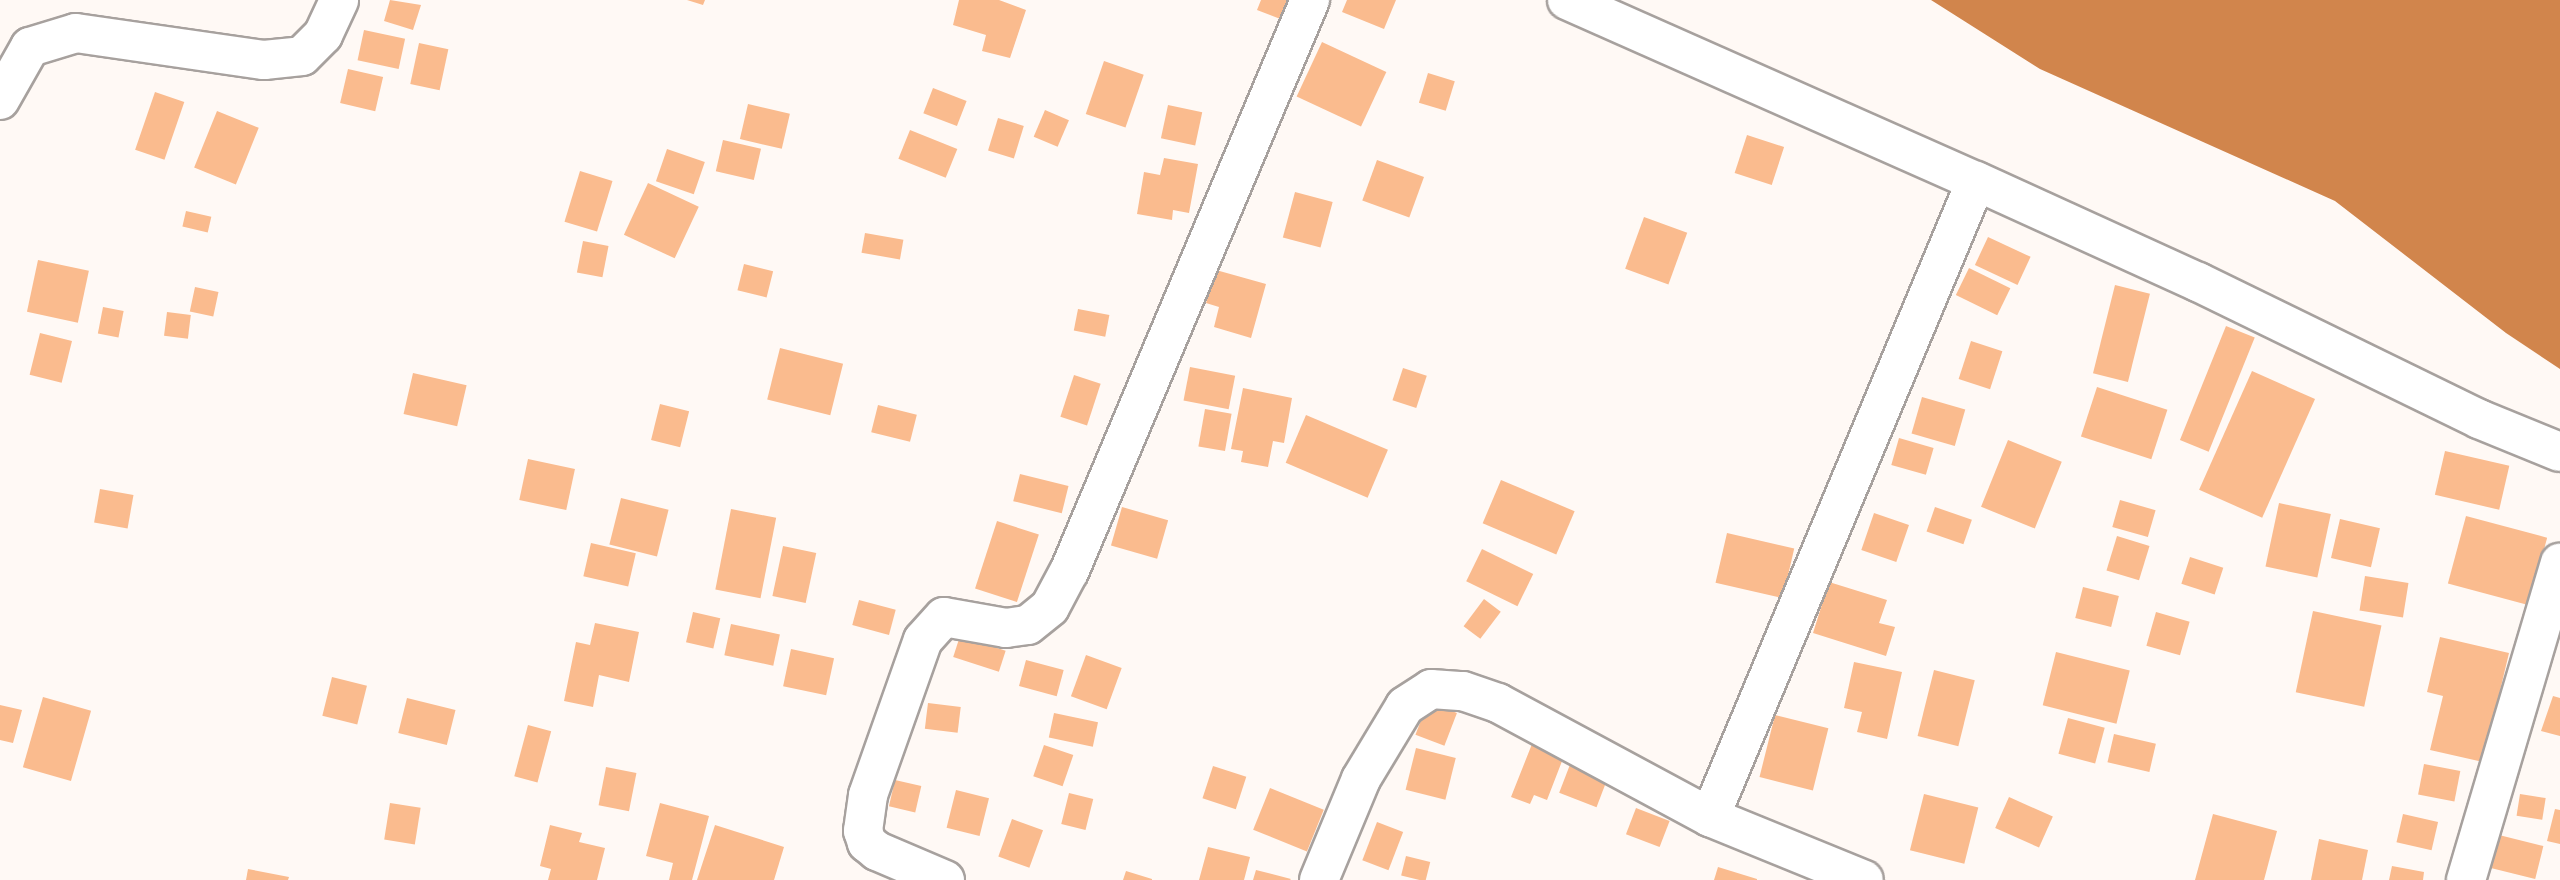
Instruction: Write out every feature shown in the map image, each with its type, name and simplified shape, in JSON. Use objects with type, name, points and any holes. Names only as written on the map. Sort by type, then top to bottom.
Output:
[{"type":"street","points":[[0,100],[30,47],[76,33],[264,60],[302,56],[323,34],[339,0]]},
{"type":"street","points":[[945,880],[877,851],[867,843],[863,831],[869,795],[923,640],[944,617],[1006,628],[1028,625],[1050,607],[1075,559],[1310,0]]},
{"type":"street","points":[[1567,0],[2198,282],[2479,419],[2560,452]]},
{"type":"street","points":[[1710,817],[1976,181]]},
{"type":"street","points":[[2466,880],[2560,563]]},
{"type":"street","points":[[1319,880],[1374,758],[1405,706],[1431,689],[1463,691],[1497,702],[1710,817],[1864,880]]},
{"type":"shaded area","points":[[1931,0],[2560,0],[2560,369],[2506,333],[2335,201],[2040,69]]},
{"type":"building","points":[[390,0],[421,5],[413,30],[384,21]]},
{"type":"building","points":[[687,0],[705,0],[703,5]]},
{"type":"building","points":[[959,0],[999,0],[1026,10],[1010,58],[982,51],[986,35],[953,25]]},
{"type":"building","points":[[1261,0],[1292,0],[1283,20],[1257,10]]},
{"type":"building","points":[[1347,0],[1396,0],[1384,29],[1342,12]]},
{"type":"building","points":[[364,30],[405,39],[399,69],[358,60]]},
{"type":"building","points":[[1322,42],[1386,72],[1361,126],[1297,96]]},
{"type":"building","points":[[419,43],[448,49],[440,90],[410,84]]},
{"type":"building","points":[[1104,61],[1144,75],[1125,128],[1086,114]]},
{"type":"building","points":[[348,69],[383,77],[375,111],[340,103]]},
{"type":"building","points":[[1428,73],[1455,81],[1446,111],[1419,103]]},
{"type":"building","points":[[933,88],[967,101],[957,126],[923,113]]},
{"type":"building","points":[[155,92],[184,102],[164,160],[135,150]]},
{"type":"building","points":[[748,104],[790,114],[782,149],[740,139]]},
{"type":"building","points":[[1168,105],[1202,112],[1195,146],[1161,138]]},
{"type":"building","points":[[1045,110],[1069,120],[1058,147],[1034,137]]},
{"type":"building","points":[[217,111],[259,128],[236,184],[194,168]]},
{"type":"building","points":[[998,118],[1024,126],[1014,158],[988,151]]},
{"type":"building","points":[[910,130],[957,149],[946,178],[898,159]]},
{"type":"building","points":[[1747,135],[1784,147],[1772,185],[1735,173]]},
{"type":"building","points":[[723,140],[761,149],[754,180],[716,171]]},
{"type":"building","points":[[667,149],[705,162],[694,194],[656,181]]},
{"type":"building","points":[[1164,158],[1198,164],[1189,213],[1173,210],[1172,220],[1137,214],[1144,172],[1160,175]]},
{"type":"building","points":[[1377,160],[1424,177],[1409,218],[1362,200]]},
{"type":"building","points":[[580,171],[613,181],[597,232],[565,222]]},
{"type":"building","points":[[648,183],[699,207],[675,258],[624,235]]},
{"type":"building","points":[[1295,192],[1333,202],[1321,247],[1283,237]]},
{"type":"building","points":[[186,211],[211,217],[208,232],[182,227]]},
{"type":"building","points":[[1644,217],[1687,233],[1668,284],[1625,269]]},
{"type":"building","points":[[865,233],[903,240],[900,259],[862,253]]},
{"type":"building","points":[[1988,237],[2031,257],[2017,285],[1975,265]]},
{"type":"building","points":[[583,241],[609,246],[602,277],[577,272]]},
{"type":"building","points":[[38,260],[89,271],[78,323],[27,312]]},
{"type":"building","points":[[744,264],[773,271],[767,297],[737,290]]},
{"type":"building","points":[[1969,268],[2010,288],[1997,315],[1956,295]]},
{"type":"building","points":[[1216,270],[1266,284],[1251,338],[1214,327],[1219,307],[1206,303]]},
{"type":"building","points":[[2115,285],[2150,294],[2128,382],[2093,373]]},
{"type":"building","points":[[195,287],[218,292],[213,316],[190,311]]},
{"type":"building","points":[[103,307],[124,311],[118,338],[98,334]]},
{"type":"building","points":[[1078,309],[1109,315],[1105,337],[1074,331]]},
{"type":"building","points":[[167,312],[191,315],[188,339],[164,336]]},
{"type":"building","points":[[2226,326],[2255,338],[2209,452],[2180,440]]},
{"type":"building","points":[[40,333],[72,341],[62,383],[30,375]]},
{"type":"building","points":[[1971,341],[2002,351],[1990,389],[1959,379]]},
{"type":"building","points":[[780,348],[843,364],[830,415],[767,399]]},
{"type":"building","points":[[1190,367],[1235,376],[1229,409],[1184,400]]},
{"type":"building","points":[[1403,368],[1427,376],[1416,408],[1392,400]]},
{"type":"building","points":[[2252,371],[2315,399],[2262,518],[2199,490]]},
{"type":"building","points":[[413,373],[467,385],[457,426],[404,414]]},
{"type":"building","points":[[1074,375],[1101,384],[1087,425],[1060,417]]},
{"type":"building","points":[[2097,387],[2167,410],[2151,459],[2081,436]]},
{"type":"building","points":[[1243,388],[1292,398],[1284,443],[1273,441],[1268,467],[1241,462],[1243,451],[1231,449]]},
{"type":"building","points":[[1922,397],[1965,409],[1955,446],[1912,434]]},
{"type":"building","points":[[660,404],[689,411],[680,447],[651,440]]},
{"type":"building","points":[[878,405],[917,415],[910,442],[871,432]]},
{"type":"building","points":[[1205,409],[1232,414],[1225,451],[1198,446]]},
{"type":"building","points":[[1306,415],[1388,450],[1368,498],[1286,463]]},
{"type":"building","points":[[1899,438],[1934,448],[1926,475],[1891,465]]},
{"type":"building","points":[[2008,440],[2062,462],[2035,528],[1981,507]]},
{"type":"building","points":[[2445,451],[2509,466],[2499,510],[2435,495]]},
{"type":"building","points":[[528,459],[575,469],[566,510],[519,500]]},
{"type":"building","points":[[1020,474],[1069,486],[1062,513],[1013,501]]},
{"type":"building","points":[[1501,480],[1575,511],[1556,555],[1483,523]]},
{"type":"building","points":[[100,489],[133,495],[128,528],[94,522]]},
{"type":"building","points":[[621,498],[669,510],[657,556],[609,545]]},
{"type":"building","points":[[2120,500],[2156,510],[2148,537],[2112,527]]},
{"type":"building","points":[[2279,503],[2331,514],[2317,578],[2265,567]]},
{"type":"building","points":[[1122,507],[1168,520],[1157,559],[1111,545]]},
{"type":"building","points":[[1935,507],[1972,520],[1963,544],[1927,532]]},
{"type":"building","points":[[731,509],[776,518],[761,598],[715,589]]},
{"type":"building","points":[[1874,513],[1909,525],[1896,562],[1861,550]]},
{"type":"building","points":[[2466,516],[2547,538],[2529,605],[2448,584]]},
{"type":"building","points":[[2340,519],[2380,528],[2371,567],[2331,558]]},
{"type":"building","points":[[997,521],[1039,535],[1017,602],[975,589]]},
{"type":"building","points":[[1727,533],[1794,549],[1783,598],[1716,583]]},
{"type":"building","points":[[2117,536],[2150,546],[2139,580],[2106,570]]},
{"type":"building","points":[[591,543],[636,553],[628,586],[583,576]]},
{"type":"building","points":[[783,546],[816,553],[806,603],[772,596]]},
{"type":"building","points":[[1482,549],[1533,574],[1517,606],[1466,581]]},
{"type":"building","points":[[2190,557],[2223,568],[2215,594],[2181,584]]},
{"type":"building","points":[[2365,576],[2408,583],[2403,617],[2360,611]]},
{"type":"building","points":[[1829,582],[1887,600],[1879,623],[1895,627],[1886,656],[1813,633]]},
{"type":"building","points":[[2083,587],[2119,596],[2111,627],[2075,618]]},
{"type":"building","points":[[1484,599],[1501,612],[1480,639],[1464,626]]},
{"type":"building","points":[[859,600],[896,610],[889,635],[852,625]]},
{"type":"building","points":[[2313,611],[2381,626],[2364,707],[2296,692]]},
{"type":"building","points":[[693,612],[720,618],[713,649],[686,642]]},
{"type":"building","points":[[2156,612],[2190,622],[2180,655],[2146,646]]},
{"type":"building","points":[[595,623],[639,632],[629,682],[599,675],[593,707],[564,701],[576,642],[590,645]]},
{"type":"building","points":[[731,624],[780,634],[773,666],[724,655]]},
{"type":"building","points":[[960,636],[1006,651],[999,672],[953,657]]},
{"type":"building","points":[[2440,637],[2509,653],[2483,762],[2430,750],[2443,696],[2427,692]]},
{"type":"building","points":[[791,649],[834,658],[826,695],[783,686]]},
{"type":"building","points":[[2056,652],[2130,670],[2116,724],[2043,705]]},
{"type":"building","points":[[1086,655],[1122,668],[1107,709],[1071,696]]},
{"type":"building","points":[[1026,660],[1064,670],[1057,696],[1019,686]]},
{"type":"building","points":[[1854,662],[1902,672],[1887,739],[1857,732],[1862,712],[1844,708]]},
{"type":"building","points":[[1934,670],[1975,680],[1958,746],[1918,736]]},
{"type":"building","points":[[332,677],[367,686],[357,725],[322,716]]},
{"type":"building","points":[[2553,696],[2560,698],[2560,736],[2541,731]]},
{"type":"building","points":[[43,697],[91,711],[71,781],[23,767]]},
{"type":"building","points":[[407,698],[456,710],[447,745],[398,733]]},
{"type":"building","points":[[1428,702],[1457,713],[1444,746],[1415,735]]},
{"type":"building","points":[[928,703],[961,707],[958,733],[925,729]]},
{"type":"building","points":[[0,705],[22,710],[13,743],[0,740]]},
{"type":"building","points":[[1054,713],[1098,722],[1093,747],[1049,737]]},
{"type":"building","points":[[1775,715],[1828,728],[1813,790],[1760,777]]},
{"type":"building","points":[[2068,718],[2105,728],[2095,764],[2058,754]]},
{"type":"building","points":[[528,725],[551,731],[537,782],[514,776]]},
{"type":"building","points":[[2114,734],[2156,744],[2149,772],[2107,762]]},
{"type":"building","points":[[1532,744],[1564,756],[1547,800],[1534,795],[1530,804],[1511,797]]},
{"type":"building","points":[[1044,745],[1073,755],[1063,786],[1033,776]]},
{"type":"building","points":[[1416,748],[1456,758],[1445,800],[1406,790]]},
{"type":"building","points":[[1571,762],[1608,776],[1597,807],[1559,793]]},
{"type":"building","points":[[2424,764],[2460,771],[2454,801],[2418,794]]},
{"type":"building","points":[[1213,766],[1246,777],[1236,809],[1202,798]]},
{"type":"building","points":[[606,767],[636,773],[629,811],[599,805]]},
{"type":"building","points":[[895,780],[921,786],[915,812],[889,806]]},
{"type":"building","points":[[1270,788],[1324,810],[1307,851],[1253,830]]},
{"type":"building","points":[[956,790],[989,798],[980,836],[947,828]]},
{"type":"building","points":[[1069,793],[1093,799],[1086,830],[1061,824]]},
{"type":"building","points":[[1924,794],[1978,808],[1964,864],[1910,850]]},
{"type":"building","points":[[2520,794],[2546,798],[2542,820],[2517,816]]},
{"type":"building","points":[[2009,797],[2053,817],[2039,848],[1995,828]]},
{"type":"building","points":[[390,803],[421,808],[415,844],[384,840]]},
{"type":"building","points":[[660,803],[709,816],[692,880],[669,880],[673,863],[646,856]]},
{"type":"building","points":[[1636,808],[1670,821],[1660,847],[1626,834]]},
{"type":"building","points":[[2555,809],[2560,810],[2560,844],[2547,841]]},
{"type":"building","points":[[2213,814],[2277,831],[2264,880],[2195,880]]},
{"type":"building","points":[[2403,814],[2438,822],[2432,850],[2396,842]]},
{"type":"building","points":[[1012,819],[1043,830],[1029,868],[998,857]]},
{"type":"building","points":[[1377,822],[1403,832],[1388,870],[1362,860]]},
{"type":"building","points":[[550,825],[582,833],[579,842],[605,848],[597,880],[548,880],[551,869],[540,866]]},
{"type":"building","points":[[715,825],[784,847],[774,880],[697,880]]},
{"type":"building","points":[[2491,833],[2543,846],[2535,879],[2483,866]]},
{"type":"building","points":[[2319,839],[2368,850],[2362,880],[2311,880]]},
{"type":"building","points":[[1208,847],[1250,857],[1244,880],[1199,880]]},
{"type":"building","points":[[1406,856],[1430,862],[1426,880],[1401,875]]},
{"type":"building","points":[[2392,866],[2424,872],[2423,880],[2389,880]]},
{"type":"building","points":[[1718,867],[1757,879],[1757,880],[1714,880]]},
{"type":"building","points":[[248,869],[289,877],[288,880],[246,880]]},
{"type":"building","points":[[1256,870],[1291,879],[1253,880]]},
{"type":"building","points":[[1126,871],[1152,879],[1152,880],[1123,880]]}]
